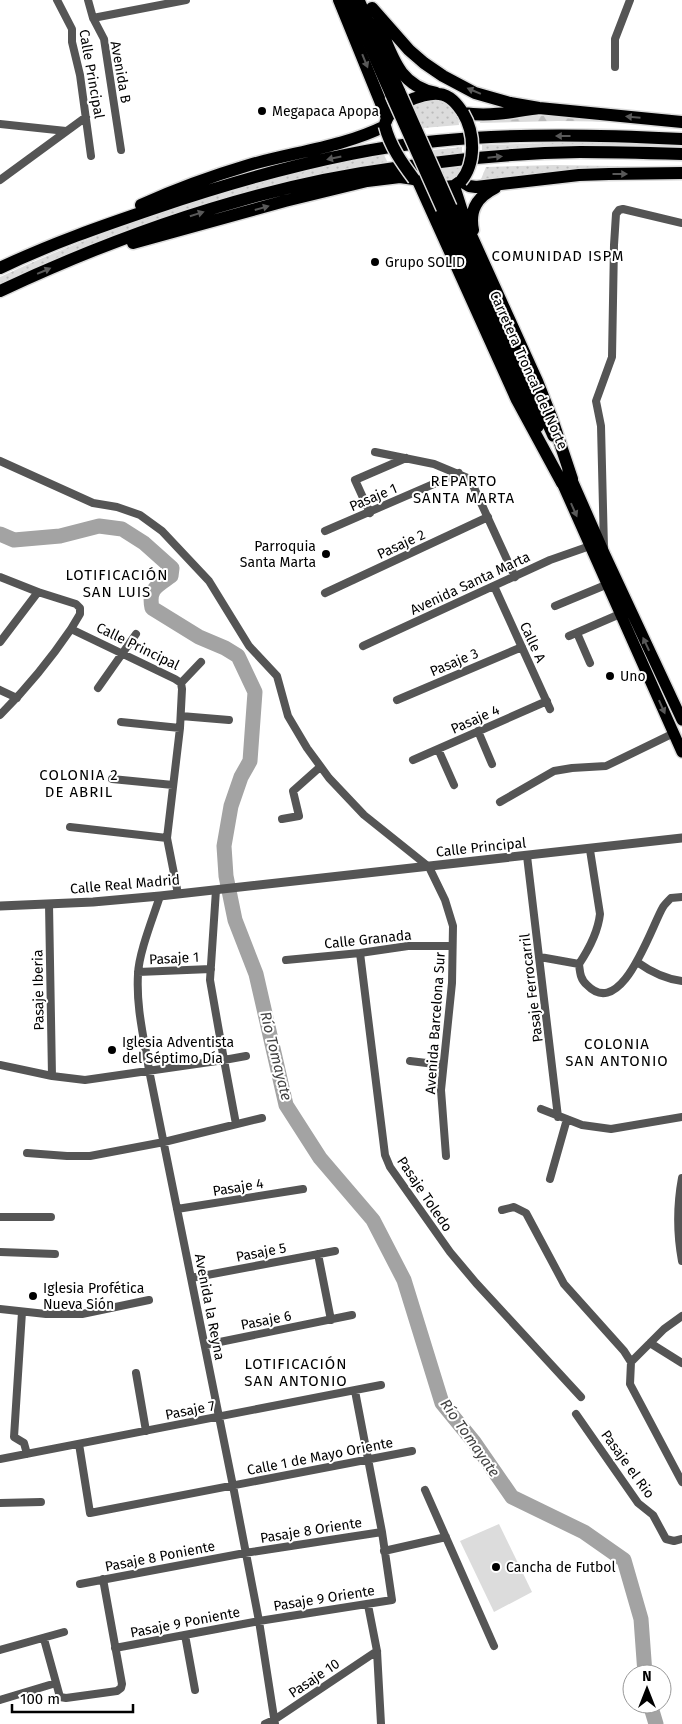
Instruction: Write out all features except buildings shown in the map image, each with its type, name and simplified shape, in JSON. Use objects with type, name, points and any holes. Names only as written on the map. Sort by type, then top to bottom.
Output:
[{"type":"highway","points":[[339,0],[386,122],[394,149],[417,181],[517,400],[567,481]]},
{"type":"highway","points":[[370,4],[403,76],[426,91],[453,100],[463,113],[468,126],[472,149],[469,171],[458,184]]},
{"type":"highway","points":[[370,4],[409,50],[443,76],[475,92],[510,103],[539,108],[682,122]]},
{"type":"highway","points":[[82,232],[165,194],[208,178],[249,165],[335,144],[371,133],[386,122],[396,108],[410,100],[438,94]]},
{"type":"highway","points":[[463,113],[477,115],[502,114],[539,108]]},
{"type":"highway","points":[[0,268],[39,249],[82,232],[218,186],[381,148],[487,137],[580,136],[682,139]]},
{"type":"highway","points":[[0,291],[80,255],[137,234],[219,207],[314,182],[394,168],[498,156],[580,152],[682,154]]},
{"type":"highway","points":[[80,255],[139,242],[285,201],[395,177],[436,187],[458,184],[476,187],[609,174],[682,173]]},
{"type":"highway","points":[[458,184],[466,224],[537,381],[552,419],[567,481]]},
{"type":"highway","points":[[481,256],[472,225],[473,209],[484,193],[502,184]]},
{"type":"main road","name":"Carretera Troncal del Norte","points":[[348,0],[396,93]]},
{"type":"main road","name":"Carretera Troncal del Norte","points":[[359,0],[396,93],[567,481],[682,720]]},
{"type":"main road","name":"Carretera Troncal del Norte","points":[[567,481],[590,546],[682,752]]},
{"type":"street","name":"Calle Principal","points":[[57,0],[72,29],[72,42],[80,75],[91,156]]},
{"type":"street","name":"Avenida B","points":[[88,0],[93,18],[104,39],[121,150]]},
{"type":"street","points":[[93,18],[186,0]]},
{"type":"street","points":[[615,68],[615,39],[630,0]]},
{"type":"street","points":[[0,180],[86,117]]},
{"type":"street","points":[[0,124],[66,131]]},
{"type":"street","points":[[604,555],[601,426],[596,401],[612,357],[616,214],[619,210],[623,209],[682,223]]},
{"type":"street","points":[[375,452],[434,464],[470,479],[515,577]]},
{"type":"street","points":[[370,513],[355,480],[406,458]]},
{"type":"street","points":[[0,461],[93,503],[117,507],[140,515],[162,531],[208,581],[249,646],[277,676],[288,716],[320,767],[364,815],[429,867]]},
{"type":"street","name":"Pasaje 1","points":[[325,531],[459,473]]},
{"type":"street","name":"Pasaje 2","points":[[325,593],[488,517]]},
{"type":"street","name":"Avenida Santa Marta","points":[[363,646],[550,560],[590,546]]},
{"type":"street","points":[[0,577],[76,604],[80,608],[80,614],[55,653],[0,715]]},
{"type":"street","points":[[555,606],[608,584]]},
{"type":"street","name":"Calle A","points":[[494,586],[550,709]]},
{"type":"street","points":[[0,642],[38,592]]},
{"type":"street","points":[[590,663],[573,634],[620,614]]},
{"type":"street","name":"Calle Principal","points":[[71,629],[181,683],[180,728],[167,838],[178,894]]},
{"type":"street","points":[[98,688],[136,634]]},
{"type":"street","name":"Pasaje 3","points":[[397,700],[522,647]]},
{"type":"street","points":[[181,683],[201,662]]},
{"type":"street","points":[[0,690],[17,698]]},
{"type":"street","name":"Pasaje 4","points":[[413,760],[546,701]]},
{"type":"street","points":[[181,716],[229,720]]},
{"type":"street","points":[[122,722],[180,728]]},
{"type":"street","points":[[478,731],[492,764]]},
{"type":"street","points":[[500,802],[554,771],[606,766],[674,733]]},
{"type":"street","points":[[438,749],[454,785]]},
{"type":"street","points":[[282,819],[299,816],[294,791],[320,767]]},
{"type":"street","points":[[112,779],[173,785]]},
{"type":"street","points":[[70,828],[167,838]]},
{"type":"street","name":"Calle Principal","points":[[253,886],[590,850],[682,838]]},
{"type":"street","points":[[590,850],[600,914],[588,952],[579,964],[582,981],[598,992],[607,993],[618,988],[637,962],[664,906],[671,898],[682,897]]},
{"type":"street","name":"Pasaje Ferrocarril","points":[[527,856],[558,1117]]},
{"type":"street","name":"Avenida Barcelona Sur","points":[[429,867],[448,909],[452,926],[452,983],[441,1090],[446,1156]]},
{"type":"street","name":"Calle Real Madrid","points":[[0,906],[160,896],[253,886]]},
{"type":"street","points":[[218,889],[210,980],[236,1124]]},
{"type":"street","name":"Avenida la Reyna","points":[[160,896],[138,972],[138,1003],[149,1070],[259,1621],[274,1722]]},
{"type":"street","name":"Pasaje Iberia","points":[[49,904],[52,1076]]},
{"type":"street","name":"Calle Granada","points":[[286,960],[408,946],[452,946]]},
{"type":"street","name":"Pasaje Toledo","points":[[360,953],[385,1155],[390,1167],[465,1271],[582,1397]]},
{"type":"street","points":[[540,957],[579,964]]},
{"type":"street","points":[[637,962],[649,971],[670,979],[682,981]]},
{"type":"street","name":"Pasaje 1","points":[[138,972],[211,969]]},
{"type":"street","points":[[0,1065],[52,1076],[85,1080],[246,1056]]},
{"type":"street","points":[[410,1061],[443,1065]]},
{"type":"street","points":[[541,1109],[582,1125],[611,1129],[682,1117]]},
{"type":"street","points":[[27,1152],[90,1156],[164,1142],[262,1118]]},
{"type":"street","points":[[550,1180],[567,1119]]},
{"type":"street","points":[[682,1178],[679,1197],[678,1231],[682,1261]]},
{"type":"street","name":"Pasaje 4","points":[[178,1210],[303,1189]]},
{"type":"street","points":[[502,1210],[514,1207],[526,1213],[564,1284],[624,1351],[631,1362],[630,1384],[682,1482]]},
{"type":"street","points":[[0,1217],[51,1217]]},
{"type":"street","name":"Pasaje 5","points":[[191,1278],[335,1251]]},
{"type":"street","points":[[0,1252],[55,1254]]},
{"type":"street","points":[[318,1254],[331,1320]]},
{"type":"street","points":[[0,1309],[46,1314],[82,1314],[149,1300]]},
{"type":"street","points":[[22,1312],[14,1437],[24,1444],[27,1454]]},
{"type":"street","name":"Pasaje 6","points":[[205,1345],[352,1315]]},
{"type":"street","points":[[631,1362],[664,1329],[682,1316]]},
{"type":"street","points":[[650,1343],[682,1363]]},
{"type":"street","points":[[136,1373],[146,1431]]},
{"type":"street","name":"Pasaje 7","points":[[1,1459],[381,1386]]},
{"type":"street","points":[[355,1390],[384,1551],[446,1537]]},
{"type":"street","name":"Pasaje el Rio","points":[[576,1414],[638,1503],[653,1515],[666,1538],[674,1542],[682,1539]]},
{"type":"street","name":"Calle 1 de Mayo Oriente","points":[[79,1444],[90,1513],[412,1451]]},
{"type":"street","points":[[425,1490],[494,1646]]},
{"type":"street","points":[[0,1503],[41,1502]]},
{"type":"street","name":"Pasaje 8 Oriente","points":[[245,1553],[382,1532]]},
{"type":"street","name":"Pasaje 9 Oriente","points":[[259,1621],[392,1600],[384,1551]]},
{"type":"street","name":"Pasaje 8 Poniente","points":[[80,1584],[245,1553]]},
{"type":"street","points":[[44,1639],[60,1697],[66,1698],[117,1691],[121,1688],[122,1684],[103,1579]]},
{"type":"street","points":[[368,1605],[377,1651],[381,1724]]},
{"type":"street","name":"Pasaje 9 Poniente","points":[[115,1648],[259,1621]]},
{"type":"street","points":[[0,1650],[64,1632]]},
{"type":"street","points":[[185,1635],[194,1690]]},
{"type":"street","name":"Pasaje 10","points":[[265,1724],[274,1722],[377,1651]]},
{"type":"street","points":[[0,1700],[56,1682]]},
{"type":"green space","points":[[430,99],[445,104],[454,110],[459,125],[423,128],[411,101]]},
{"type":"green space","points":[[481,116],[558,116],[636,122],[480,123]]},
{"type":"green space","points":[[641,142],[682,145],[682,156],[482,156],[482,145]]},
{"type":"green space","points":[[462,147],[462,158],[437,160],[433,150]]},
{"type":"green space","points":[[384,155],[390,167],[308,182],[0,287],[0,277],[46,256],[140,220],[236,189],[285,176]]},
{"type":"green space","points":[[554,165],[679,167],[479,184],[486,167]]},
{"type":"green space","points":[[463,167],[456,178],[445,183],[441,169]]},
{"type":"green space","name":"Cancha de Futbol","points":[[499,1524],[532,1592],[494,1612],[460,1541]]},
{"type":"waterway","name":"Río Tomayate","points":[[0,534],[14,540],[60,536],[99,526],[122,529],[144,543],[172,568],[171,576],[153,592],[151,596],[152,608],[199,637],[238,656],[255,692],[250,761],[241,777],[231,806],[224,846],[226,876],[235,920],[256,974],[286,1105],[320,1158],[373,1220],[404,1280],[442,1403],[474,1442],[512,1497],[584,1532],[624,1560],[641,1619],[644,1664]]},
{"type":"waterway","name":"Río Tomayate","points":[[653,1714],[656,1724]]},
{"type":"place","name":"Megapaca Apopa","points":[[262,111]]},
{"type":"place","name":"Grupo SOLID","points":[[375,262]]},
{"type":"place","name":"Parroquia Santa Marta","points":[[326,554]]},
{"type":"place","name":"Uno","points":[[610,676]]},
{"type":"place","name":"Iglesia Adventista del Séptimo Día","points":[[112,1050]]},
{"type":"place","name":"Iglesia Profética Nueva Sión","points":[[33,1296]]},
{"type":"place","name":"Cancha de Futbol","points":[[496,1567]]},
{"type":"district","name":"COMUNIDAD ISPM","points":[[558,256]]},
{"type":"district","name":"REPARTO SANTA MARTA","points":[[464,490]]},
{"type":"district","name":"LOTIFICACIÓN SAN LUIS","points":[[117,584]]},
{"type":"district","name":"COLONIA 2 DE ABRIL","points":[[79,784]]},
{"type":"district","name":"COLONIA SAN ANTONIO","points":[[617,1052]]},
{"type":"district","name":"LOTIFICACIÓN SAN ANTONIO","points":[[296,1372]]}]
